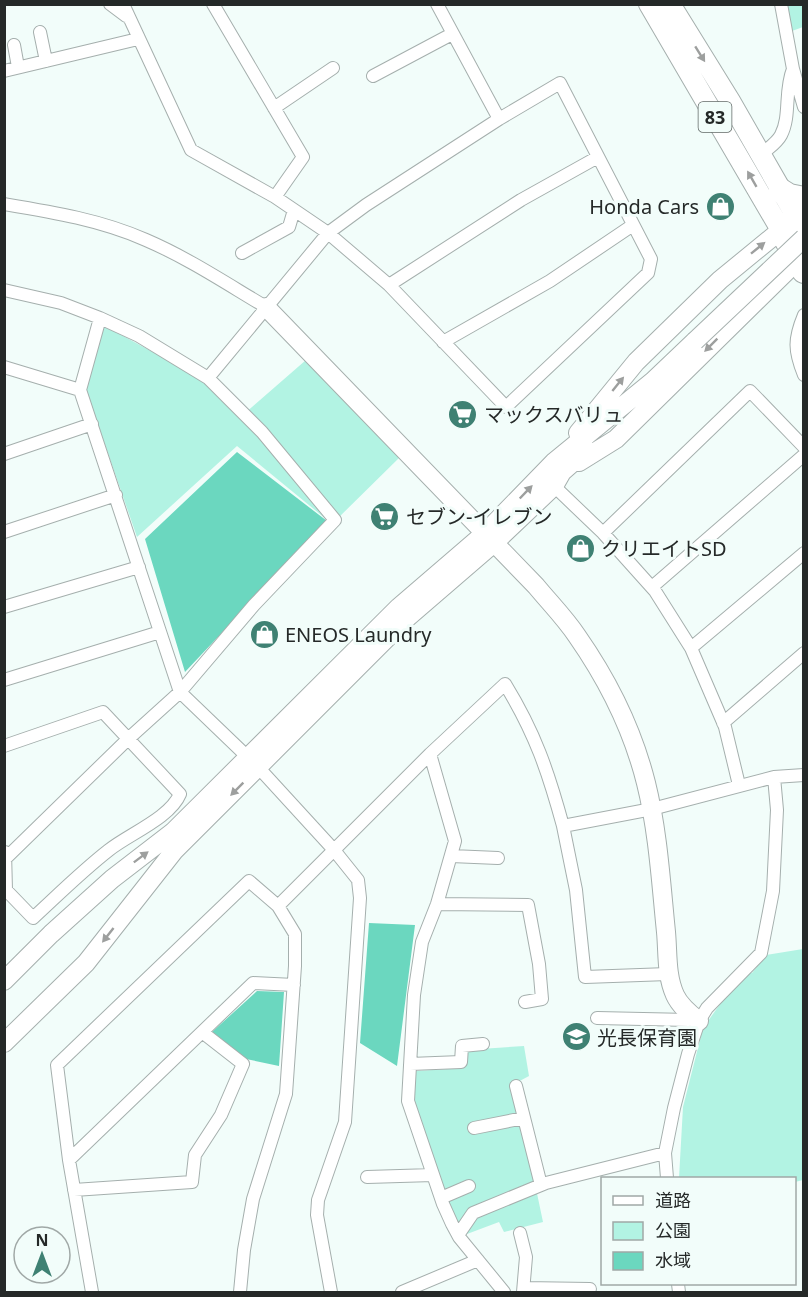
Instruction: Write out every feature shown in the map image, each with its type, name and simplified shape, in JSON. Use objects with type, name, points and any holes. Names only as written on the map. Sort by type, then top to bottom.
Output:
[{"type":"highway","points":[[781,191],[789,196],[799,234]]},
{"type":"main road","name":"83","points":[[649,4],[799,234]]},
{"type":"main road","name":"83","points":[[670,4],[730,101],[781,191]]},
{"type":"street","points":[[110,4],[124,10],[191,150],[275,197],[328,233],[389,285],[506,407],[648,273],[651,259],[560,83],[499,118],[366,205],[328,233],[208,378]]},
{"type":"street","points":[[213,4],[303,157],[275,197]]},
{"type":"street","points":[[437,4],[499,118]]},
{"type":"street","points":[[781,4],[804,107]]},
{"type":"street","points":[[40,32],[46,61]]},
{"type":"street","points":[[373,76],[452,34]]},
{"type":"street","points":[[4,71],[138,39]]},
{"type":"street","points":[[14,45],[18,67]]},
{"type":"street","points":[[274,108],[333,68]]},
{"type":"street","points":[[760,155],[780,137],[785,125],[788,81],[794,69]]},
{"type":"street","points":[[389,285],[521,200],[598,157]]},
{"type":"street","points":[[4,204],[69,214],[145,239],[266,307],[536,586],[576,634],[602,676],[627,726],[646,781],[652,808],[663,901],[668,974],[675,996],[695,1018]]},
{"type":"street","points":[[242,253],[289,227],[294,210]]},
{"type":"street","points":[[443,342],[550,281],[633,225]]},
{"type":"street","points":[[4,981],[51,934],[112,879],[173,832],[253,763],[557,473],[614,426],[653,381],[799,234]]},
{"type":"street","points":[[557,473],[634,357],[720,280],[799,234]]},
{"type":"street","points":[[557,473],[616,439],[799,234]]},
{"type":"street","points":[[4,290],[61,303],[100,318],[139,336],[208,378],[262,432],[336,520],[254,605],[180,692],[128,739],[5,859]]},
{"type":"street","points":[[804,315],[797,332],[795,354],[804,375]]},
{"type":"street","points":[[100,318],[80,390],[180,692],[253,763],[334,850],[358,880],[360,898],[345,1122],[318,1200],[317,1215],[331,1293]]},
{"type":"street","points":[[4,367],[80,390]]},
{"type":"street","points":[[603,533],[750,391],[804,447]]},
{"type":"street","points":[[4,454],[92,424]]},
{"type":"street","points":[[652,587],[804,455]]},
{"type":"street","points":[[557,473],[603,533],[652,587],[691,648],[723,723],[739,785]]},
{"type":"street","points":[[4,532],[116,495]]},
{"type":"street","points":[[691,648],[804,553]]},
{"type":"street","points":[[4,607],[139,567]]},
{"type":"street","points":[[4,680],[160,632]]},
{"type":"street","points":[[723,723],[804,653]]},
{"type":"street","points":[[278,906],[430,754],[505,684],[525,717],[540,749],[563,826],[576,890],[585,977],[668,974]]},
{"type":"street","points":[[4,746],[103,712],[180,794],[177,800],[159,817],[109,850],[33,918],[6,890],[4,851]]},
{"type":"street","points":[[430,754],[455,841],[437,904],[422,942],[414,995],[408,1101],[441,1198],[458,1235],[504,1293]]},
{"type":"street","points":[[4,1043],[86,963],[174,851],[253,763]]},
{"type":"street","points":[[563,826],[652,808],[774,777],[804,775]]},
{"type":"street","points":[[597,1018],[689,1020],[695,1018],[761,953],[773,891],[777,810],[774,777]]},
{"type":"street","points":[[451,856],[498,858]]},
{"type":"street","points":[[92,1293],[69,1160],[57,1065],[249,880],[278,906],[295,934],[294,985],[285,1094],[253,1199],[244,1250],[240,1293]]},
{"type":"street","points":[[437,904],[528,905],[539,964],[542,999],[525,1002]]},
{"type":"street","points":[[69,1160],[253,983],[294,985]]},
{"type":"street","points":[[667,1177],[665,1154],[695,1018]]},
{"type":"street","points":[[74,1190],[192,1182],[195,1155],[221,1115],[243,1064],[202,1032]]},
{"type":"street","points":[[410,1064],[461,1062],[462,1046],[483,1044]]},
{"type":"street","points":[[516,1086],[541,1185]]},
{"type":"street","points":[[474,1128],[524,1118]]},
{"type":"street","points":[[458,1235],[472,1213],[541,1185],[665,1154]]},
{"type":"street","points":[[367,1177],[433,1175]]},
{"type":"street","points":[[441,1198],[469,1186]]},
{"type":"street","points":[[520,1233],[526,1257],[524,1290],[590,1289]]},
{"type":"street","points":[[402,1293],[478,1260]]},
{"type":"green space","points":[[784,5],[803,5],[803,27],[792,31]]},
{"type":"green space","points":[[101,324],[208,382],[244,414],[306,360],[400,457],[332,524],[237,446],[137,537],[85,387]]},
{"type":"green space","points":[[803,949],[803,1180],[796,1182],[796,1177],[679,1177],[683,1107],[703,1028],[743,972],[752,973],[766,955]]},
{"type":"green space","points":[[524,1046],[529,1076],[514,1084],[543,1222],[504,1232],[499,1222],[459,1237],[412,1105],[416,1071],[464,1068],[465,1050]]},
{"type":"water","points":[[237,452],[327,521],[185,672],[145,539]]},
{"type":"water","points":[[369,923],[415,925],[397,1066],[360,1043]]},
{"type":"water","points":[[257,991],[284,992],[279,1066],[246,1059],[212,1032]]},
{"type":"place","name":"Honda Cars","points":[[720,206]]},
{"type":"place","name":"マックスバリュ","points":[[463,414]]},
{"type":"place","name":"セブン-イレブン","points":[[385,516]]},
{"type":"place","name":"クリエイトSD","points":[[580,548]]},
{"type":"place","name":"ENEOS Laundry","points":[[264,634]]},
{"type":"place","name":"光長保育園","points":[[576,1037]]}]
